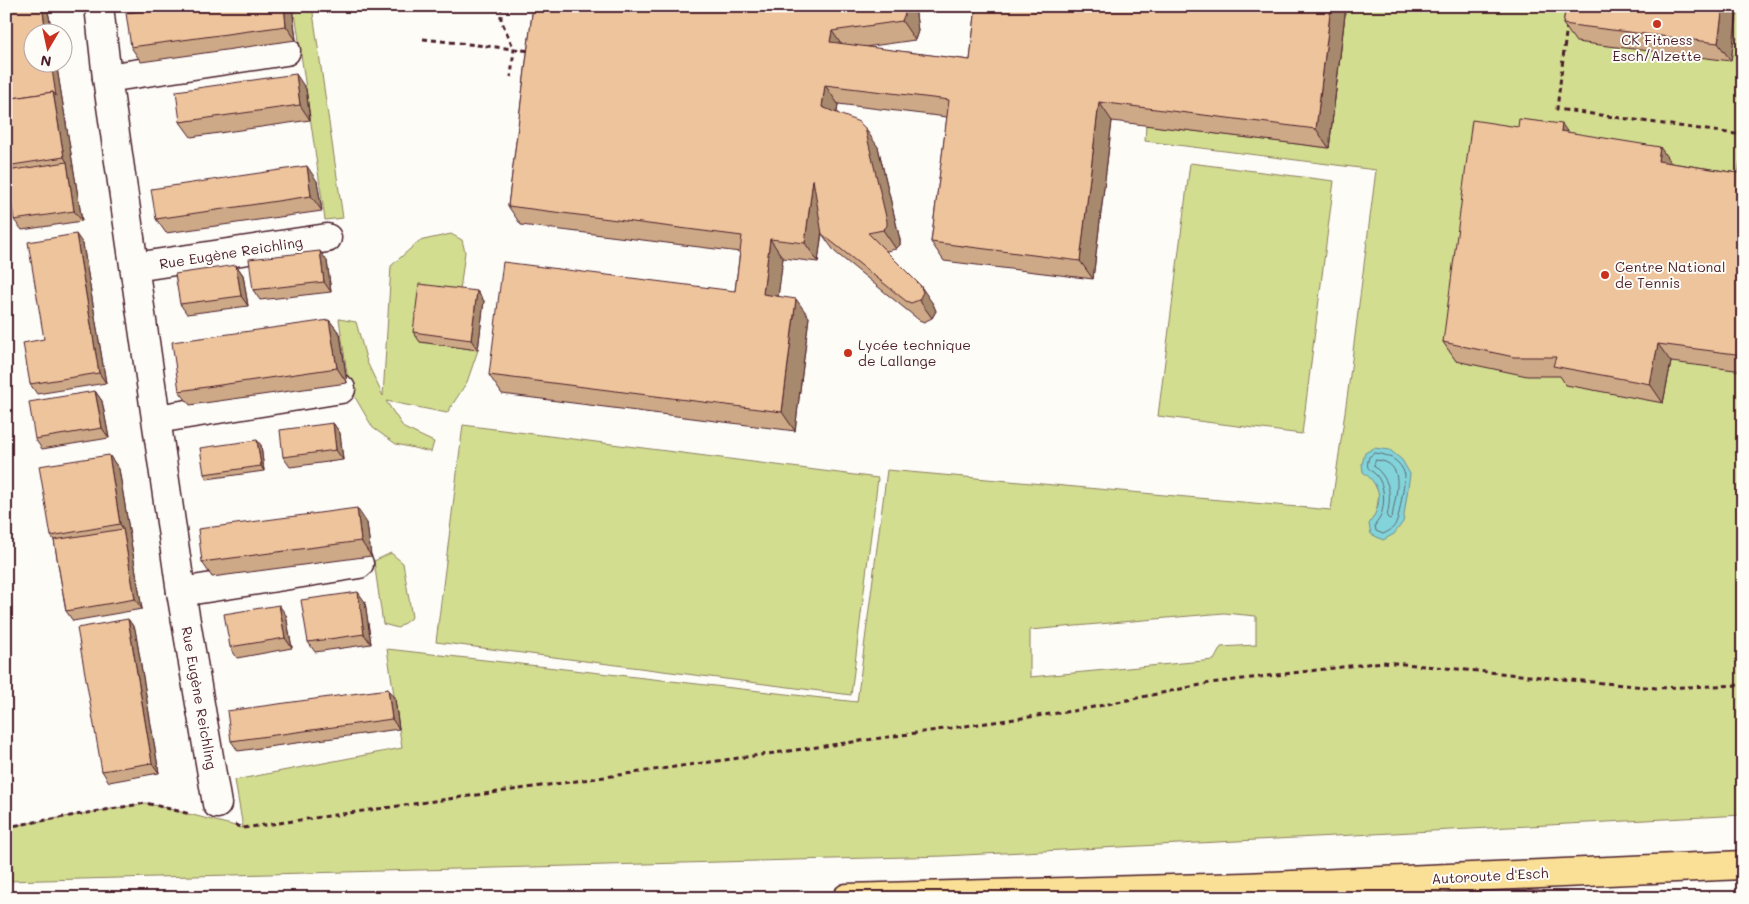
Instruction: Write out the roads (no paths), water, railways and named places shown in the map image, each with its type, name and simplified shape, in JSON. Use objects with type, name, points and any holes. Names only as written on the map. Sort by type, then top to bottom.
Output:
[{"type":"highway","name":"Autoroute d'Esch","points":[[847,898],[1245,887],[1743,865]]},
{"type":"street","name":"Rue Eugène Reichling","points":[[99,6],[107,78],[181,592],[222,814]]},
{"type":"street","points":[[107,78],[286,50]]},
{"type":"street","name":"Rue Eugène Reichling","points":[[135,267],[328,238]]},
{"type":"street","points":[[157,419],[341,389]]},
{"type":"street","points":[[181,592],[359,564]]},
{"type":"water","points":[[1374,448],[1390,450],[1402,460],[1410,474],[1403,522],[1394,534],[1383,540],[1371,534],[1369,524],[1377,510],[1379,496],[1370,478],[1363,472],[1362,464],[1365,453]]},
{"type":"place","name":"CK Fitness Esch/Alzette","points":[[1657,24]]},
{"type":"place","name":"Centre National de Tennis","points":[[1605,275]]},
{"type":"place","name":"Lycée technique de Lallange","points":[[848,353]]}]
